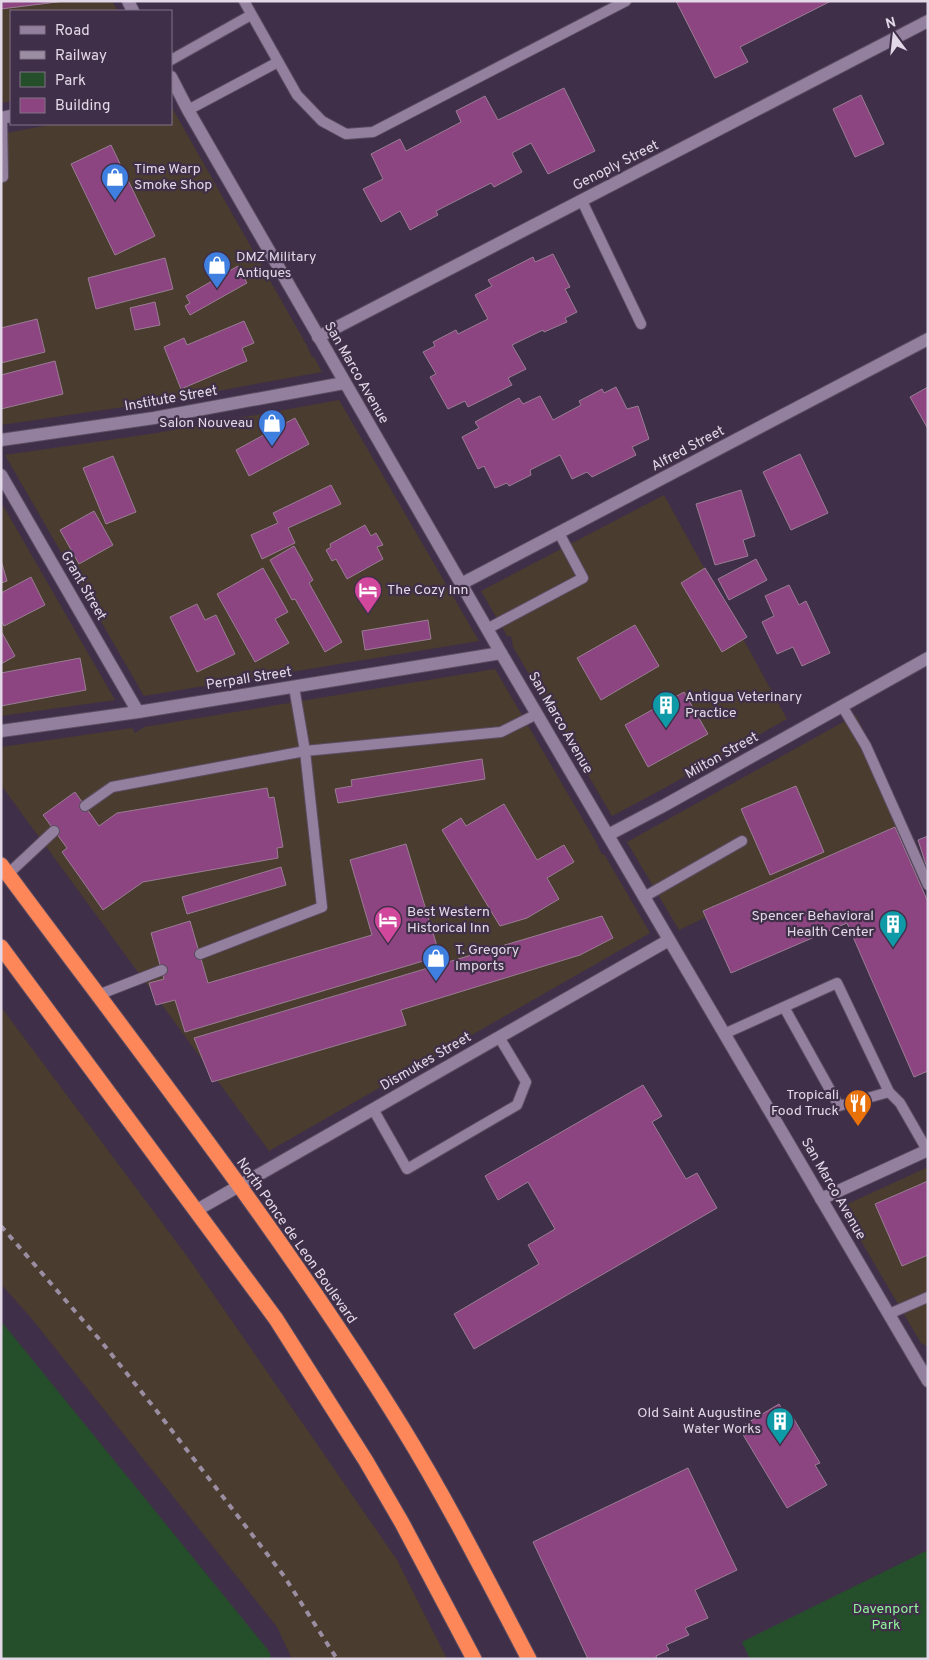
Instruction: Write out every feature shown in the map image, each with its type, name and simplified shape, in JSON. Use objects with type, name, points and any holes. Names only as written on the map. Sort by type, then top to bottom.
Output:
[{"type":"highway","name":"North Ponce de Leon Boulevard","points":[[4,869],[301,1272],[403,1428],[450,1509],[529,1659]]},
{"type":"highway","points":[[1,947],[276,1319],[366,1461],[402,1523],[474,1659]]},
{"type":"street","name":"Genoply Street","points":[[318,338],[928,21]]},
{"type":"street","name":"San Marco Avenue","points":[[173,83],[344,383],[928,1381]]},
{"type":"street","name":"Alfred Street","points":[[461,584],[928,339]]},
{"type":"street","name":"Institute Street","points":[[1,440],[154,418],[344,383]]},
{"type":"street","name":"Grant Street","points":[[1,475],[138,712]]},
{"type":"street","name":"Perpall Street","points":[[1,731],[138,712],[501,652]]},
{"type":"street","name":"Milton Street","points":[[608,835],[928,658]]},
{"type":"street","name":"Dismukes Street","points":[[197,1210],[670,940]]},
{"type":"street","points":[[821,1199],[928,1150]]},
{"type":"street","points":[[913,1356],[928,1363]]},
{"type":"lane","points":[[244,1],[297,96],[322,121],[346,134],[373,132],[626,1]]},
{"type":"lane","points":[[172,59],[251,15]]},
{"type":"lane","points":[[188,110],[278,62]]},
{"type":"lane","points":[[1,178],[3,177],[5,117]]},
{"type":"lane","points":[[582,201],[641,324]]},
{"type":"lane","points":[[487,628],[583,578],[559,533]]},
{"type":"lane","points":[[200,954],[322,907],[306,752],[294,686]]},
{"type":"lane","points":[[842,706],[866,746],[928,885]]},
{"type":"lane","points":[[85,806],[112,787],[306,752],[501,732],[537,714]]},
{"type":"lane","points":[[4,869],[54,831]]},
{"type":"lane","points":[[644,897],[742,841]]},
{"type":"lane","points":[[98,995],[162,970]]},
{"type":"lane","points":[[724,1034],[837,983],[889,1092],[900,1103],[928,1150]]},
{"type":"lane","points":[[784,1007],[839,1106],[889,1092]]},
{"type":"lane","points":[[372,1109],[407,1169],[517,1106],[526,1082],[500,1037]]},
{"type":"lane","points":[[888,1314],[928,1296]]},
{"type":"shaded area","points":[[1,1],[112,1],[117,10],[10,10],[10,101],[1,103]]},
{"type":"shaded area","points":[[172,108],[322,372],[151,403],[1,425],[1,134],[50,125],[172,125]]},
{"type":"shaded area","points":[[339,400],[479,641],[144,696],[5,455],[157,433]]},
{"type":"shaded area","points":[[664,495],[787,719],[612,816],[513,647],[511,636],[507,636],[481,591]]},
{"type":"shaded area","points":[[1,502],[115,700],[1,716]]},
{"type":"shaded area","points":[[495,669],[602,855],[604,854],[650,933],[269,1151],[1,785],[1,747],[132,728],[135,733],[144,727]]},
{"type":"shaded area","points":[[856,715],[906,822],[679,930],[627,842]]},
{"type":"shaded area","points":[[1,1007],[189,1259],[397,1560],[447,1659],[292,1659],[277,1627],[32,1319],[1,1284]]},
{"type":"shaded area","points":[[928,1167],[928,1347],[921,1343],[841,1207]]},
{"type":"green space","points":[[1,1321],[268,1650],[272,1659],[1,1659]]},
{"type":"green space","name":"Davenport Park","points":[[928,1550],[928,1659],[750,1659],[742,1642]]},
{"type":"building","points":[[1,1],[65,1],[1,9]]},
{"type":"building","points":[[676,1],[831,1],[740,47],[748,62],[715,78]]},
{"type":"building","points":[[564,88],[595,151],[548,174],[531,143],[512,153],[522,172],[494,187],[491,183],[436,211],[438,215],[410,230],[400,211],[381,222],[363,189],[383,179],[371,154],[400,139],[406,151],[461,122],[456,111],[485,96],[498,120]]},
{"type":"building","points":[[861,95],[884,144],[855,157],[833,109]]},
{"type":"building","points":[[111,145],[155,236],[115,255],[71,164]]},
{"type":"building","points":[[553,254],[570,287],[565,289],[577,312],[565,318],[567,322],[544,332],[543,330],[512,345],[526,369],[508,378],[512,385],[468,407],[465,401],[448,409],[430,377],[436,374],[423,352],[435,346],[433,342],[456,330],[458,334],[488,319],[475,295],[492,286],[488,280],[533,257],[535,262]]},
{"type":"building","points":[[165,258],[173,289],[96,309],[88,278]]},
{"type":"building","name":"DMZ Military Antiques","points":[[238,266],[247,283],[190,315],[185,306],[190,303],[186,296]]},
{"type":"building","points":[[155,302],[160,325],[135,330],[130,308]]},
{"type":"building","points":[[37,319],[45,352],[1,363],[1,328]]},
{"type":"building","points":[[244,321],[254,343],[242,348],[247,361],[181,389],[164,347],[184,338],[187,345]]},
{"type":"building","points":[[55,361],[63,394],[1,409],[1,375]]},
{"type":"building","points":[[616,387],[627,409],[638,406],[649,439],[632,447],[636,455],[592,477],[587,472],[572,479],[560,455],[530,470],[531,475],[509,486],[507,483],[495,488],[484,466],[478,469],[462,437],[479,428],[475,422],[519,398],[523,404],[540,396],[553,420],[581,405],[579,401],[602,389],[604,393]]},
{"type":"building","points":[[928,387],[928,429],[910,397]]},
{"type":"building","name":"Salon Nouveau","points":[[295,418],[309,444],[249,476],[236,450]]},
{"type":"building","points":[[800,454],[828,513],[791,530],[763,472]]},
{"type":"building","points":[[113,456],[136,512],[106,524],[83,468]]},
{"type":"building","points":[[331,485],[341,504],[288,528],[295,543],[262,559],[251,535],[278,523],[273,513]]},
{"type":"building","points":[[741,490],[755,536],[743,540],[748,556],[715,565],[696,504]]},
{"type":"building","points":[[94,511],[113,545],[79,564],[60,530]]},
{"type":"building","points":[[365,525],[371,536],[376,533],[383,545],[377,547],[383,559],[347,579],[336,559],[332,561],[326,550],[331,547],[330,544]]},
{"type":"building","points":[[294,546],[313,580],[309,583],[342,642],[325,652],[295,599],[292,600],[270,560]]},
{"type":"building","points":[[756,559],[767,580],[729,600],[718,579]]},
{"type":"building","points":[[1,560],[7,581],[1,583]]},
{"type":"building","points":[[263,568],[288,612],[275,619],[289,643],[255,662],[217,594]]},
{"type":"building","points":[[705,568],[747,637],[722,652],[681,583]]},
{"type":"building","points":[[31,577],[45,605],[4,626],[1,620],[1,593]]},
{"type":"building","points":[[789,585],[799,605],[806,601],[830,653],[802,666],[793,647],[777,654],[762,622],[774,616],[765,596]]},
{"type":"building","points":[[197,604],[205,620],[216,615],[235,654],[197,672],[170,617]]},
{"type":"building","points":[[428,620],[431,639],[365,650],[362,631]]},
{"type":"building","points":[[635,625],[659,666],[601,700],[577,658]]},
{"type":"building","points":[[1,631],[15,656],[1,664]]},
{"type":"building","points":[[80,658],[86,690],[1,706],[1,673]]},
{"type":"building","name":"Antigua Veterinary Practice","points":[[684,692],[708,734],[648,767],[625,725]]},
{"type":"building","points":[[482,759],[485,779],[338,803],[335,789],[352,786],[351,780]]},
{"type":"building","points":[[796,786],[824,852],[770,875],[741,809]]},
{"type":"building","points":[[267,788],[269,798],[274,797],[283,847],[277,848],[278,858],[143,882],[103,910],[62,852],[67,848],[43,815],[75,792],[99,826],[117,813]]},
{"type":"building","points":[[504,804],[537,860],[564,845],[574,862],[547,878],[559,899],[527,918],[500,926],[442,830],[461,818],[466,826]]},
{"type":"building","name":"Spencer Behavioral Health Center","points":[[895,827],[928,902],[928,1071],[914,1077],[847,923],[731,973],[703,911]]},
{"type":"building","points":[[928,836],[928,871],[918,840]]},
{"type":"building","name":"Best Western Historical Inn","points":[[406,844],[440,956],[185,1032],[175,1000],[156,1005],[149,983],[164,979],[151,933],[190,921],[208,983],[372,935],[350,860]]},
{"type":"building","points":[[281,867],[286,885],[187,914],[182,897]]},
{"type":"building","name":"T. Gregory Imports","points":[[602,916],[613,938],[580,955],[401,1010],[406,1025],[212,1082],[194,1038]]},
{"type":"building","points":[[643,1085],[662,1116],[652,1122],[686,1179],[697,1173],[717,1208],[474,1349],[454,1314],[539,1264],[528,1245],[555,1229],[528,1182],[498,1200],[485,1176]]},
{"type":"building","points":[[928,1181],[928,1255],[902,1266],[875,1204]]},
{"type":"building","name":"Old Saint Augustine Water Works","points":[[779,1404],[788,1419],[792,1416],[820,1463],[815,1465],[827,1485],[787,1508],[739,1428]]},
{"type":"building","points":[[688,1468],[737,1570],[695,1590],[708,1618],[685,1628],[689,1635],[666,1645],[669,1650],[656,1656],[657,1659],[588,1659],[533,1542]]},
{"type":"railway","points":[[1,1226],[100,1340],[156,1410],[284,1576],[337,1659]]},
{"type":"place","name":"Time Warp Smoke Shop","points":[[115,201]]},
{"type":"place","name":"DMZ Military Antiques","points":[[217,289]]},
{"type":"place","name":"Salon Nouveau","points":[[272,447]]},
{"type":"place","name":"The Cozy Inn","points":[[368,614]]},
{"type":"place","name":"Antigua Veterinary Practice","points":[[666,729]]},
{"type":"place","name":"Best Western Historical Inn","points":[[388,944]]},
{"type":"place","name":"Spencer Behavioral Health Center","points":[[893,948]]},
{"type":"place","name":"T. Gregory Imports","points":[[436,982]]},
{"type":"place","name":"Tropicali Food Truck","points":[[858,1127]]},
{"type":"place","name":"Old Saint Augustine Water Works","points":[[780,1445]]}]
